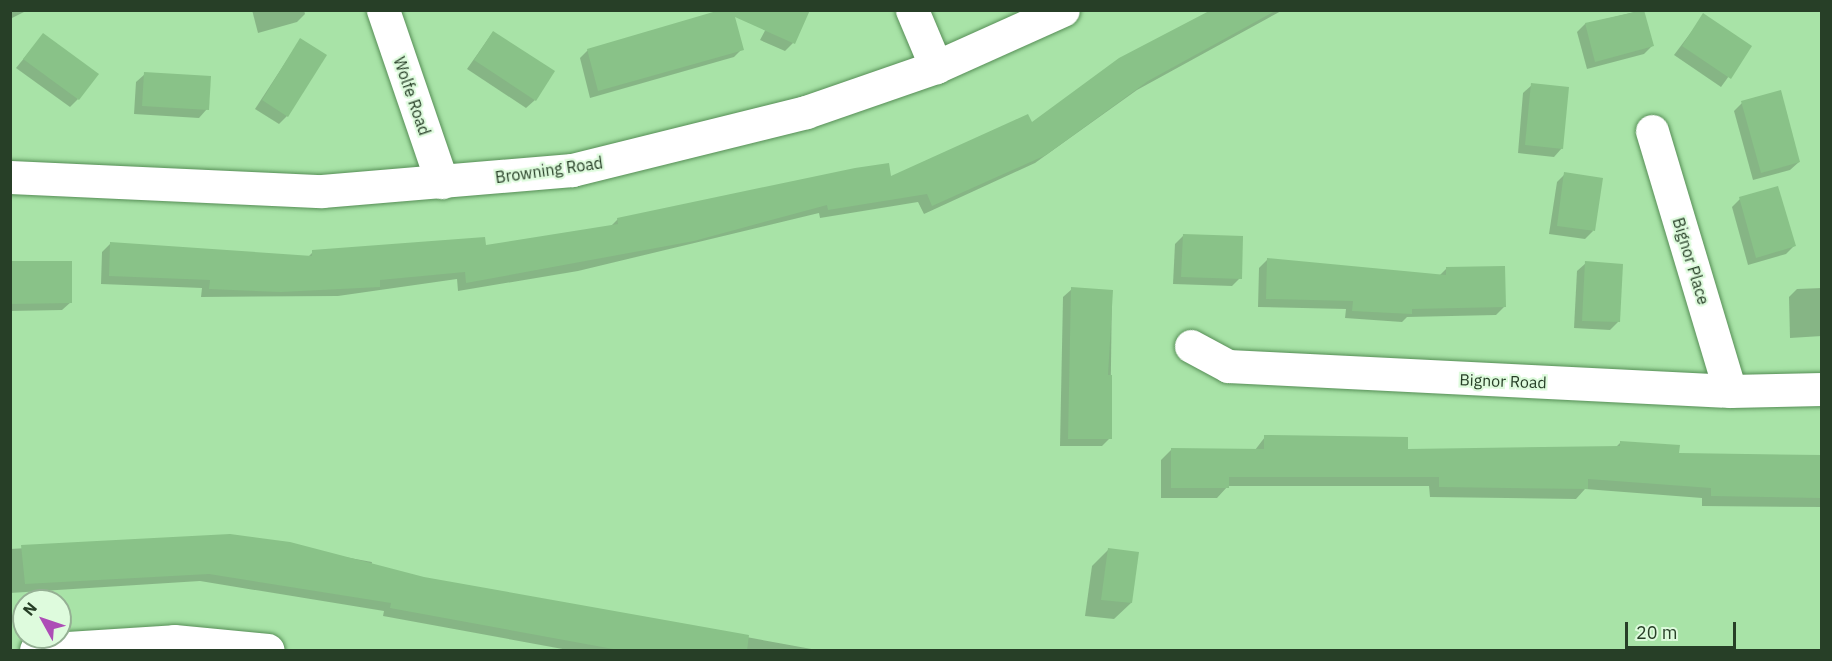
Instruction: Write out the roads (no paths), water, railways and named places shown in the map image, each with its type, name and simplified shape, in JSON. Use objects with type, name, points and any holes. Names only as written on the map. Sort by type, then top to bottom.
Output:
[{"type":"street","name":"Wolfe Road","points":[[383,10],[442,182]]},
{"type":"street","points":[[912,10],[936,67]]},
{"type":"street","name":"Browning Road","points":[[10,177],[322,191],[572,170],[686,146],[806,112],[936,67],[1063,10]]},
{"type":"street","name":"Bignor Place","points":[[1652,131],[1730,391]]},
{"type":"street","name":"Bignor Road","points":[[1191,346],[1228,366],[1730,391],[1821,389]]},
{"type":"street","points":[[36,651],[174,641],[268,651]]}]
